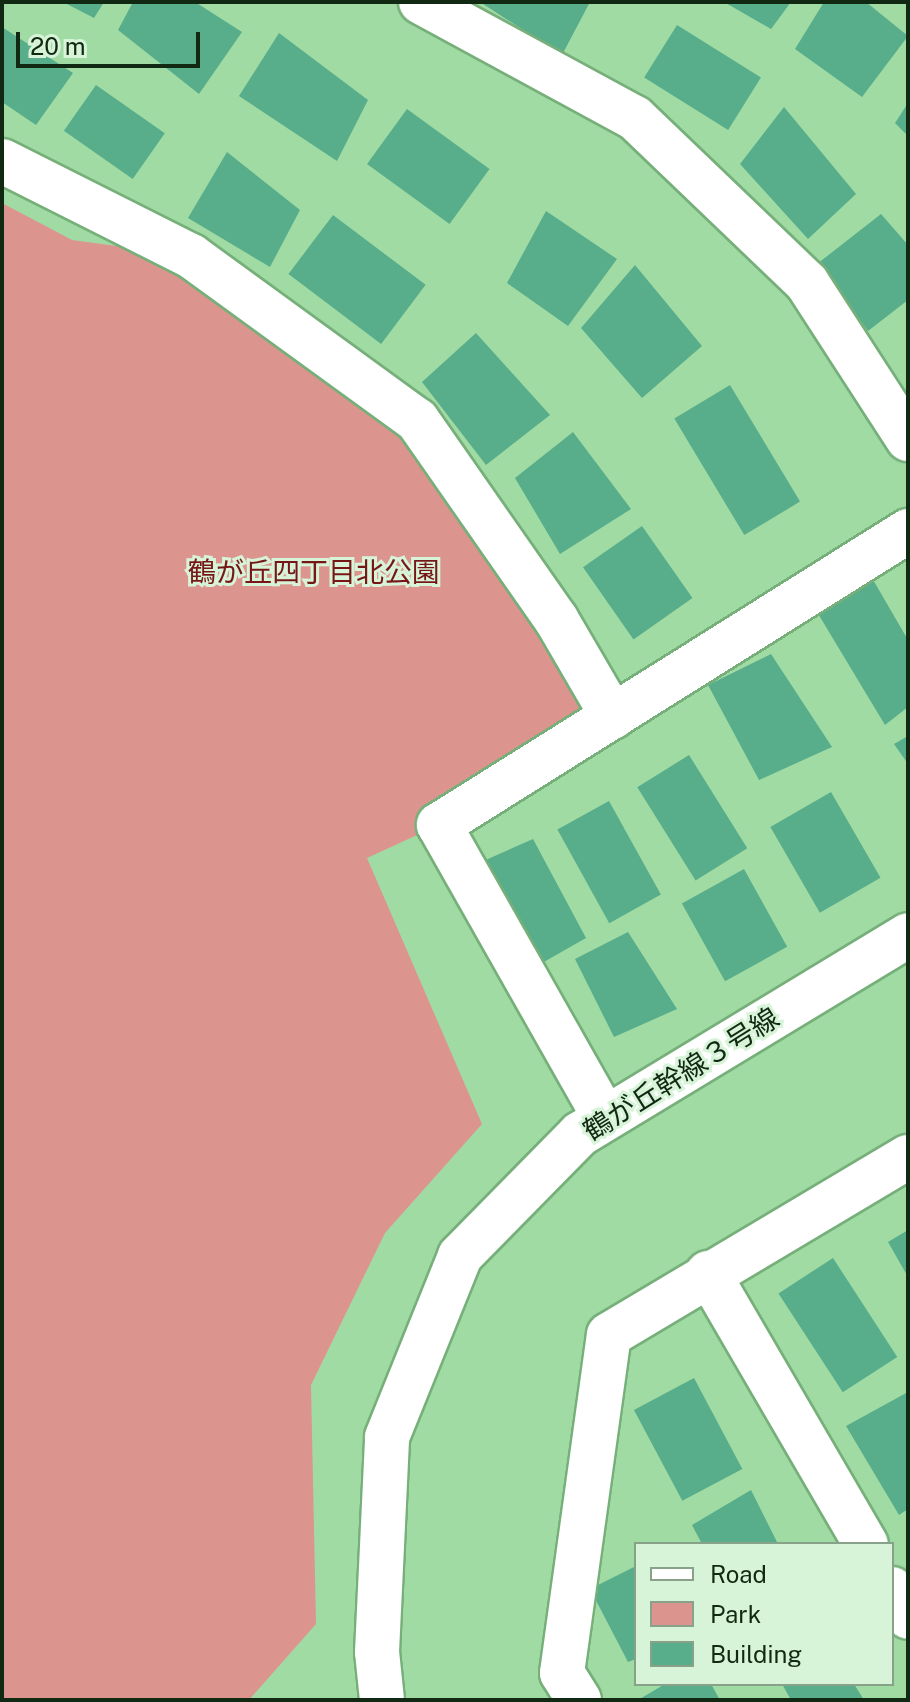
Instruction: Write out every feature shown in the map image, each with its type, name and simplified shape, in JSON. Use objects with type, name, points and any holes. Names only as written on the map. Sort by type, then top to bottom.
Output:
[{"type":"street","points":[[421,2],[635,118],[807,283],[908,439]]},
{"type":"street","points":[[2,161],[191,256],[417,420],[556,619],[613,717]]},
{"type":"street","points":[[605,1118],[439,825],[908,531]]},
{"type":"street","name":"鶴が丘幹線３号線","points":[[382,1700],[377,1652],[387,1437],[460,1256],[605,1118],[908,935]]},
{"type":"street","points":[[579,1700],[562,1673],[609,1335],[708,1273],[908,1157]]},
{"type":"street","points":[[708,1273],[865,1542]]},
{"type":"street","points":[[894,1592],[908,1617]]},
{"type":"green space","name":"鶴が丘四丁目北公園","points":[[2,203],[72,240],[191,256],[417,420],[613,717],[439,825],[367,858],[482,1124],[385,1233],[311,1385],[316,1624],[249,1700],[2,1700]]},
{"type":"building","points":[[63,2],[104,2],[94,18]]},
{"type":"building","points":[[133,2],[195,2],[242,32],[199,94],[118,30]]},
{"type":"building","points":[[480,2],[590,2],[562,55]]},
{"type":"building","points":[[724,2],[791,2],[771,29]]},
{"type":"building","points":[[824,2],[866,2],[908,36],[862,97],[795,49]]},
{"type":"building","points":[[677,25],[761,77],[728,130],[644,78]]},
{"type":"building","points":[[2,27],[73,73],[36,125],[2,102]]},
{"type":"building","points":[[279,33],[368,100],[337,161],[239,96]]},
{"type":"building","points":[[96,85],[165,133],[133,179],[64,131]]},
{"type":"building","points":[[908,103],[908,136],[895,123]]},
{"type":"building","points":[[784,107],[856,194],[808,239],[740,164]]},
{"type":"building","points":[[407,109],[490,169],[450,224],[367,164]]},
{"type":"building","points":[[227,152],[300,210],[270,267],[188,218]]},
{"type":"building","points":[[546,211],[617,259],[568,326],[507,283]]},
{"type":"building","points":[[881,214],[908,245],[908,300],[868,331],[817,264]]},
{"type":"building","points":[[333,215],[426,285],[381,344],[288,274]]},
{"type":"building","points":[[635,265],[702,346],[642,398],[581,328]]},
{"type":"building","points":[[476,333],[550,415],[486,465],[422,382]]},
{"type":"building","points":[[730,385],[800,502],[744,535],[674,418]]},
{"type":"building","points":[[573,432],[631,509],[560,554],[515,478]]},
{"type":"building","points":[[642,526],[692,598],[633,639],[583,567]]},
{"type":"building","points":[[872,578],[908,640],[908,707],[885,725],[817,612]]},
{"type":"building","points":[[771,654],[832,747],[759,780],[708,685]]},
{"type":"building","points":[[908,736],[908,764],[894,744]]},
{"type":"building","points":[[689,755],[747,848],[696,881],[637,787]]},
{"type":"building","points":[[831,792],[880,878],[820,913],[770,827]]},
{"type":"building","points":[[609,801],[661,895],[609,923],[557,830]]},
{"type":"building","points":[[533,839],[586,938],[542,963],[481,862]]},
{"type":"building","points":[[744,869],[787,947],[725,981],[682,903]]},
{"type":"building","points":[[628,932],[677,1009],[614,1037],[575,959]]},
{"type":"building","points":[[908,1230],[908,1277],[888,1242]]},
{"type":"building","points":[[833,1258],[897,1357],[843,1392],[778,1293]]},
{"type":"building","points":[[694,1378],[742,1469],[682,1501],[634,1410]]},
{"type":"building","points":[[908,1392],[908,1509],[899,1515],[846,1426]]},
{"type":"building","points":[[751,1490],[777,1542],[701,1542],[692,1525]]},
{"type":"building","points":[[634,1567],[634,1660],[628,1662],[590,1589]]},
{"type":"building","points":[[662,1686],[712,1686],[720,1700],[638,1700]]},
{"type":"building","points":[[783,1686],[855,1686],[864,1700],[791,1700]]}]
